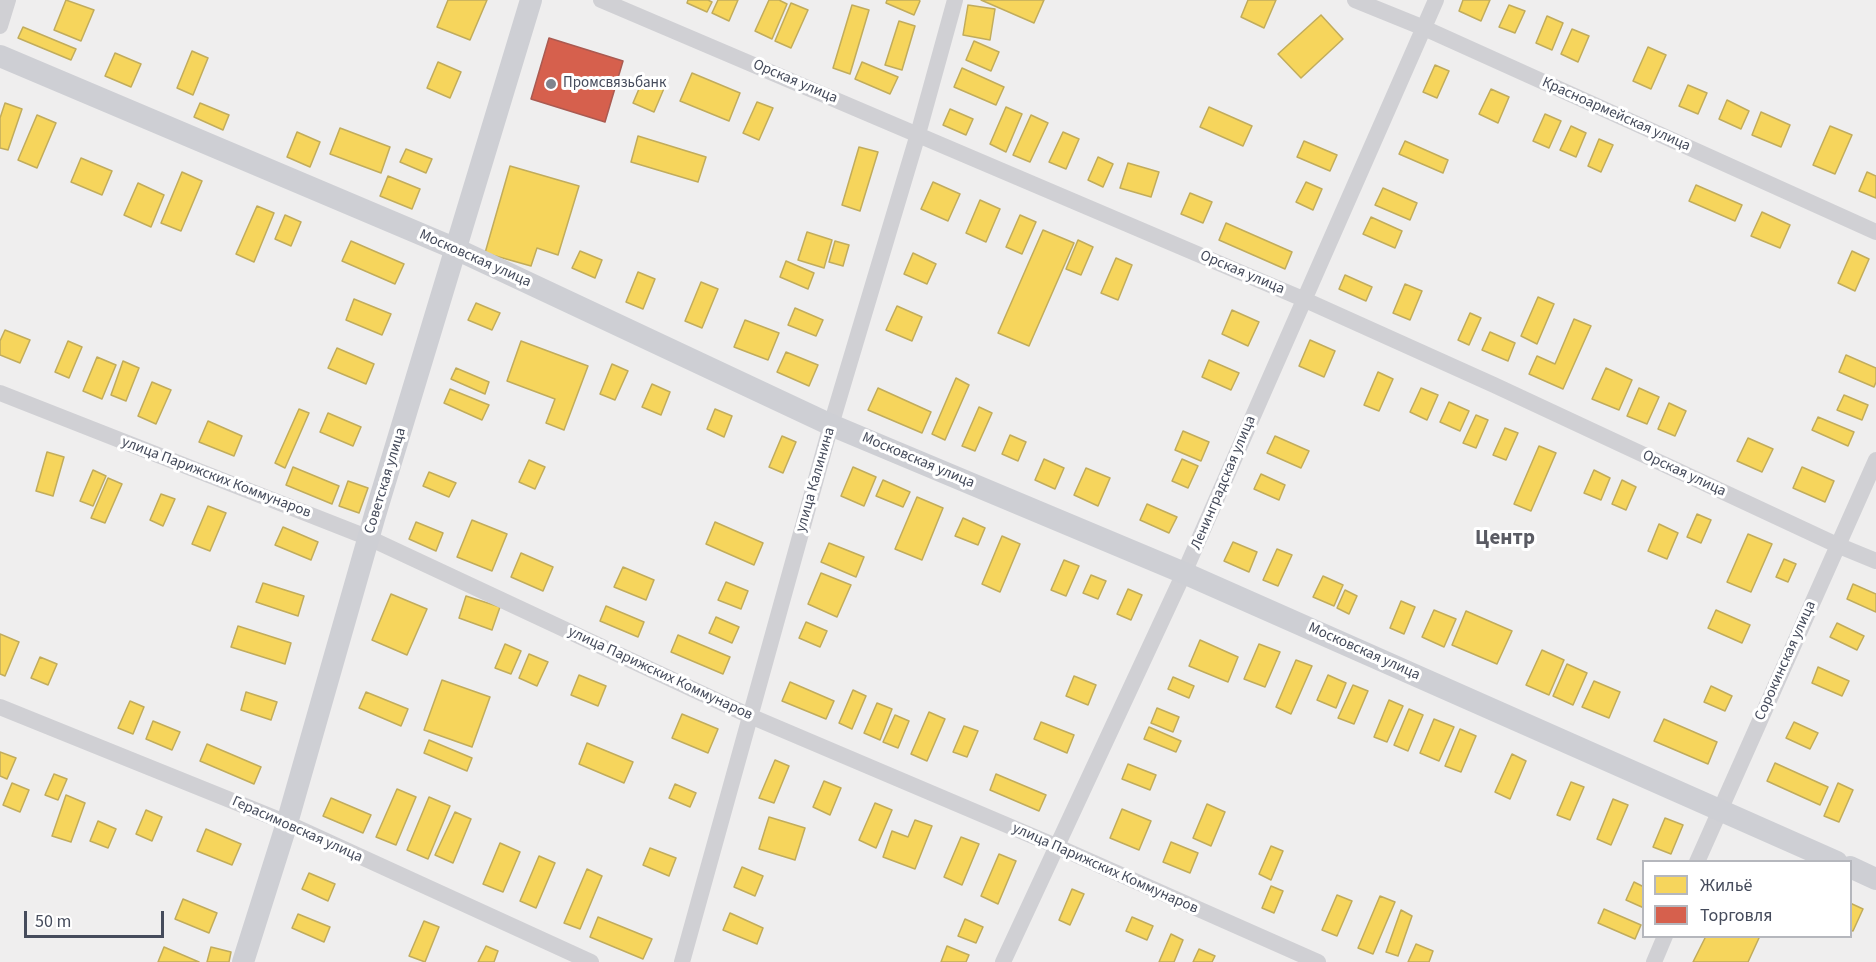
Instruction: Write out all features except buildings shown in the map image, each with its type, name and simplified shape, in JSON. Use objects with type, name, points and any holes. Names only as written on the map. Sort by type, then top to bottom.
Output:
[{"type":"street","points":[[0,26],[8,0]]},
{"type":"street","name":"Советская улица","points":[[243,962],[531,0]]},
{"type":"street","name":"Орская улица","points":[[601,0],[1303,299],[1876,561]]},
{"type":"street","name":"улица Калинина","points":[[682,962],[831,425],[918,134],[955,0]]},
{"type":"street","name":"Красноармейская улица","points":[[1355,0],[1424,28],[1876,232]]},
{"type":"street","name":"Ленинградская улица","points":[[1003,962],[1184,573],[1436,0]]},
{"type":"street","name":"Московская улица","points":[[0,56],[456,249],[831,425],[1184,573],[1835,860]]},
{"type":"street","name":"улица Парижских Коммунаров","points":[[0,393],[369,538],[750,716],[1056,846],[1317,962]]},
{"type":"street","name":"Сорокинская улица","points":[[1697,860],[1876,460]]},
{"type":"street","name":"Герасимовская улица","points":[[0,706],[286,823],[591,962]]},
{"type":"street","points":[[1852,867],[1876,879]]},
{"type":"street","points":[[1654,962],[1664,938]]},
{"type":"place","name":"Промсвязьбанк","points":[[551,84]]},
{"type":"district","name":"Центр","points":[[1505,539]]}]
